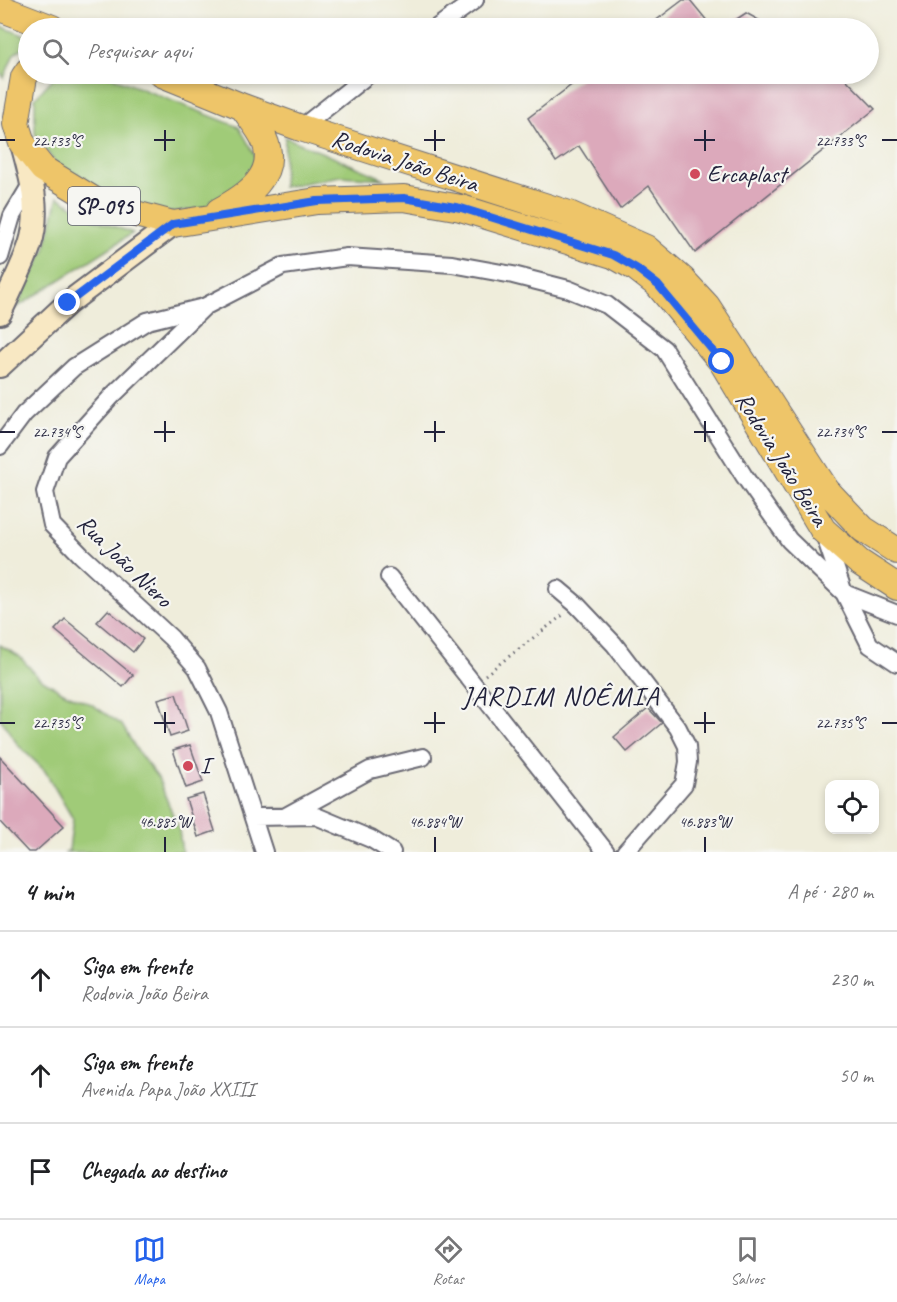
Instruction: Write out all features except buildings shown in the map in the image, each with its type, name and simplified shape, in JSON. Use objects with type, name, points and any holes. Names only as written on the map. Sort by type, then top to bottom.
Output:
[{"type":"main road","points":[[0,8],[26,18]]},
{"type":"main road","points":[[0,313],[30,245],[34,219],[33,180],[19,133],[23,84]]},
{"type":"main road","name":"Rodovia João Beira","points":[[187,84],[301,128],[569,214],[646,248],[682,279],[707,306],[826,491],[863,529],[897,551]]},
{"type":"main road","name":"Rodovia João Beira","points":[[0,99],[43,169],[102,205],[173,224],[317,201],[404,198],[461,208],[613,255],[636,268],[658,285],[722,362],[823,530],[859,562],[897,586]]},
{"type":"main road","points":[[206,218],[243,199],[261,180],[267,160],[265,141],[243,107]]},
{"type":"main road","points":[[0,366],[68,303],[173,224]]},
{"type":"street","points":[[450,18],[475,0]]},
{"type":"street","points":[[301,128],[356,84]]},
{"type":"street","points":[[0,257],[12,216],[33,180]]},
{"type":"street","points":[[0,446],[24,414],[74,367],[147,321],[204,307],[283,266],[347,257],[452,264],[568,290],[607,305],[664,350],[744,476],[789,540],[844,593],[897,614]]},
{"type":"street","name":"Rua João Niero","points":[[204,307],[112,396],[57,457],[45,492],[52,525],[171,638],[197,668],[219,712],[264,852]]},
{"type":"street","points":[[823,530],[844,593],[870,645],[897,663]]},
{"type":"street","points":[[389,577],[606,852]]},
{"type":"street","points":[[558,589],[577,605],[614,644],[678,728],[687,746],[688,762],[684,784],[625,852]]},
{"type":"street","points":[[286,816],[370,770],[423,757]]},
{"type":"street","points":[[253,817],[316,816],[372,839],[392,852]]},
{"type":"path","points":[[474,684],[577,605]]},
{"type":"green space","points":[[0,26],[18,33],[18,51],[14,54],[4,78],[0,71]]},
{"type":"green space","points":[[48,84],[129,84],[239,127],[255,155],[255,184],[234,204],[159,214],[101,199],[57,166],[35,134],[35,98]]},
{"type":"green space","points":[[285,137],[385,179],[340,176],[283,187]]},
{"type":"green space","points":[[58,197],[93,219],[133,233],[16,308],[45,250]]},
{"type":"green space","points":[[0,645],[19,656],[39,678],[91,704],[122,725],[138,752],[158,778],[179,830],[182,852],[66,852],[69,850],[73,819],[45,771],[18,745],[0,718]]},
{"type":"place","name":"Ercaplast","points":[[695,174]]},
{"type":"place","name":"I","points":[[188,766]]},
{"type":"district","name":"JARDIM NOÊMIA","points":[[561,696]]},
{"type":"route","points":[[68,303],[173,224],[317,201],[404,198],[461,208],[613,255],[636,268],[658,285],[722,362]]}]
